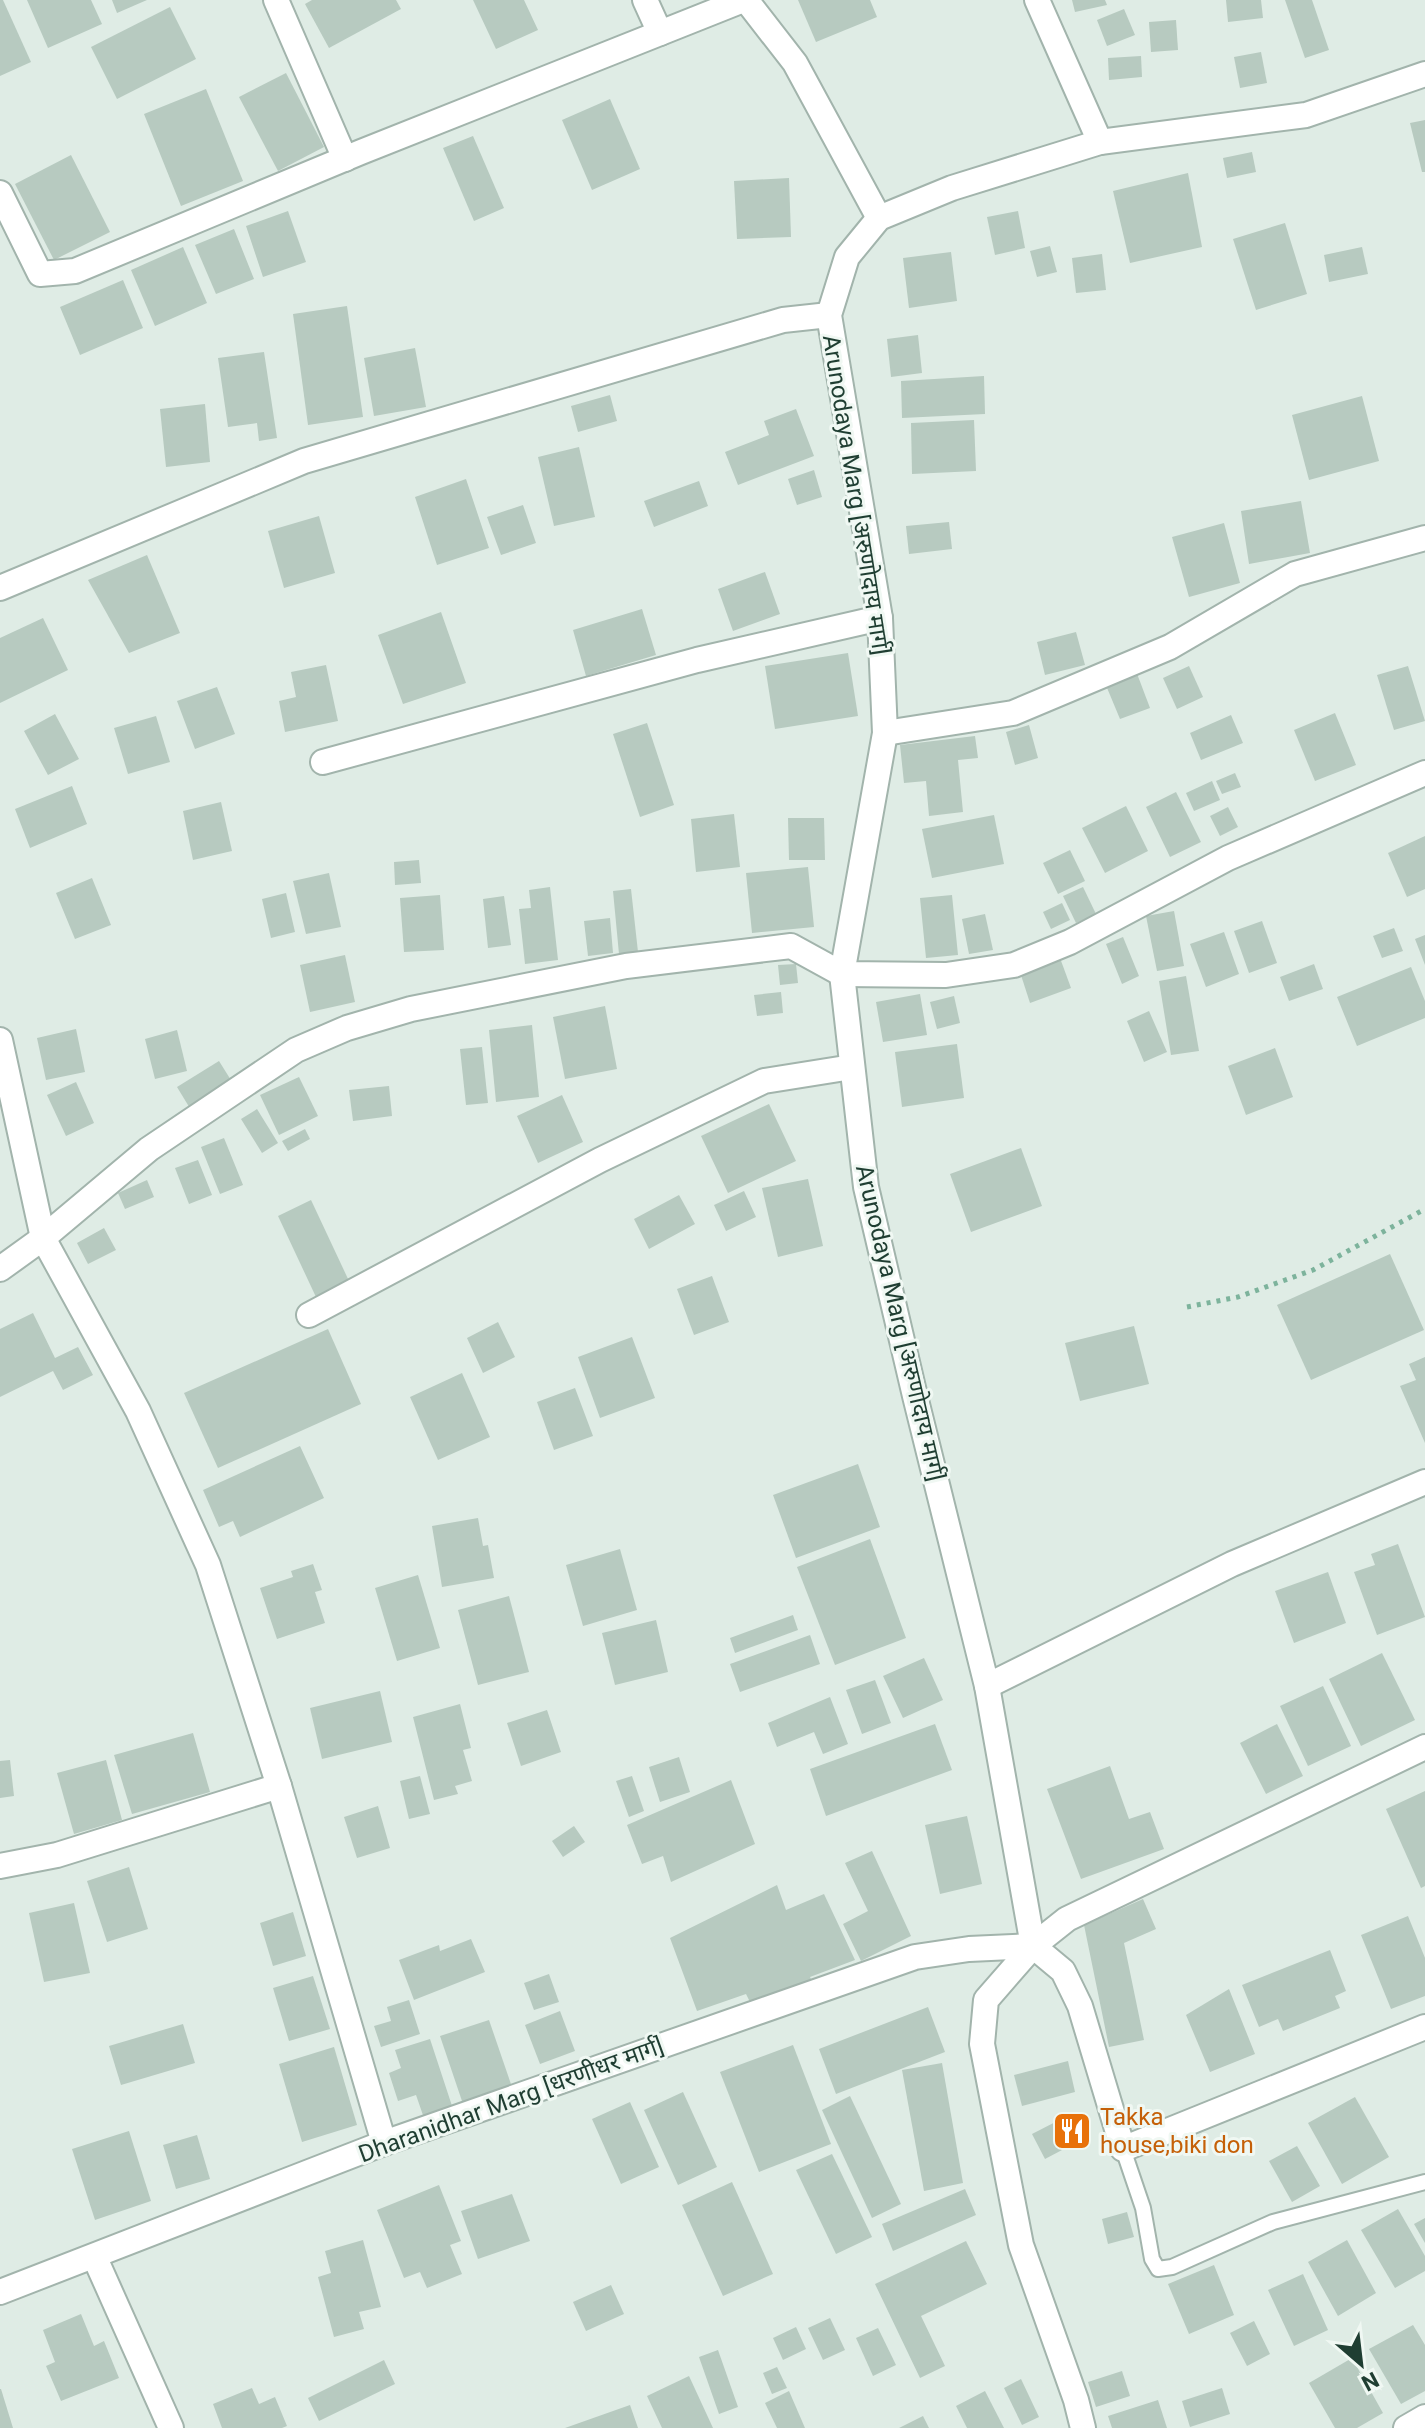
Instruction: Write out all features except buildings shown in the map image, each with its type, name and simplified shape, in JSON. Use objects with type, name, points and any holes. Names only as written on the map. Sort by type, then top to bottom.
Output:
[{"type":"street","points":[[276,0],[345,159]]},
{"type":"street","points":[[645,0],[660,33]]},
{"type":"street","points":[[2,201],[40,274],[75,271],[345,159],[745,0],[795,63],[879,218]]},
{"type":"street","points":[[1037,0],[1100,142]]},
{"type":"street","points":[[0,588],[304,461],[783,320],[829,315],[847,257],[879,218],[952,188],[1100,142],[1306,115],[1425,74]]},
{"type":"street","name":"Arunodaya Marg [अरुणोदा‍य मार्ग]","points":[[829,315],[880,618],[885,733],[842,974],[866,1187],[987,1686],[1033,1946]]},
{"type":"street","points":[[885,733],[1013,713],[1170,647],[1295,574],[1425,538]]},
{"type":"street","points":[[323,762],[697,660],[880,618]]},
{"type":"street","points":[[0,1269],[43,1238],[149,1149],[296,1050],[347,1028],[411,1009],[626,966],[791,946],[842,974],[946,975],[1014,965],[1070,942],[1228,858],[1425,773]]},
{"type":"street","points":[[0,1040],[43,1238],[138,1411],[208,1565],[279,1786],[384,2143]]},
{"type":"street","points":[[309,1315],[600,1160],[764,1081],[852,1067]]},
{"type":"street","points":[[987,1686],[1232,1564],[1425,1482]]},
{"type":"street","points":[[1083,2428],[1021,2245],[982,2044],[986,2000],[1033,1946],[1067,1919],[1425,1747]]},
{"type":"street","points":[[0,1866],[57,1855],[279,1786]]},
{"type":"street","points":[[1033,1946],[1063,1971],[1080,2006],[1123,2149],[1425,2027]]},
{"type":"street","name":"Dharanidhar Marg [धरणीधर मार्ग]","points":[[0,2292],[95,2258],[384,2143],[915,1957],[969,1949],[1033,1946]]},
{"type":"street","points":[[95,2258],[171,2428]]},
{"type":"street","points":[[1406,2428],[1425,2417]]},
{"type":"lane","points":[[1123,2149],[1143,2208],[1152,2259],[1158,2269],[1172,2267],[1273,2222],[1425,2182]]},
{"type":"path","points":[[1187,1307],[1238,1297],[1313,1270],[1425,1209]]},
{"type":"place","name":"Takka house,biki don","points":[[1072,2131]]}]
